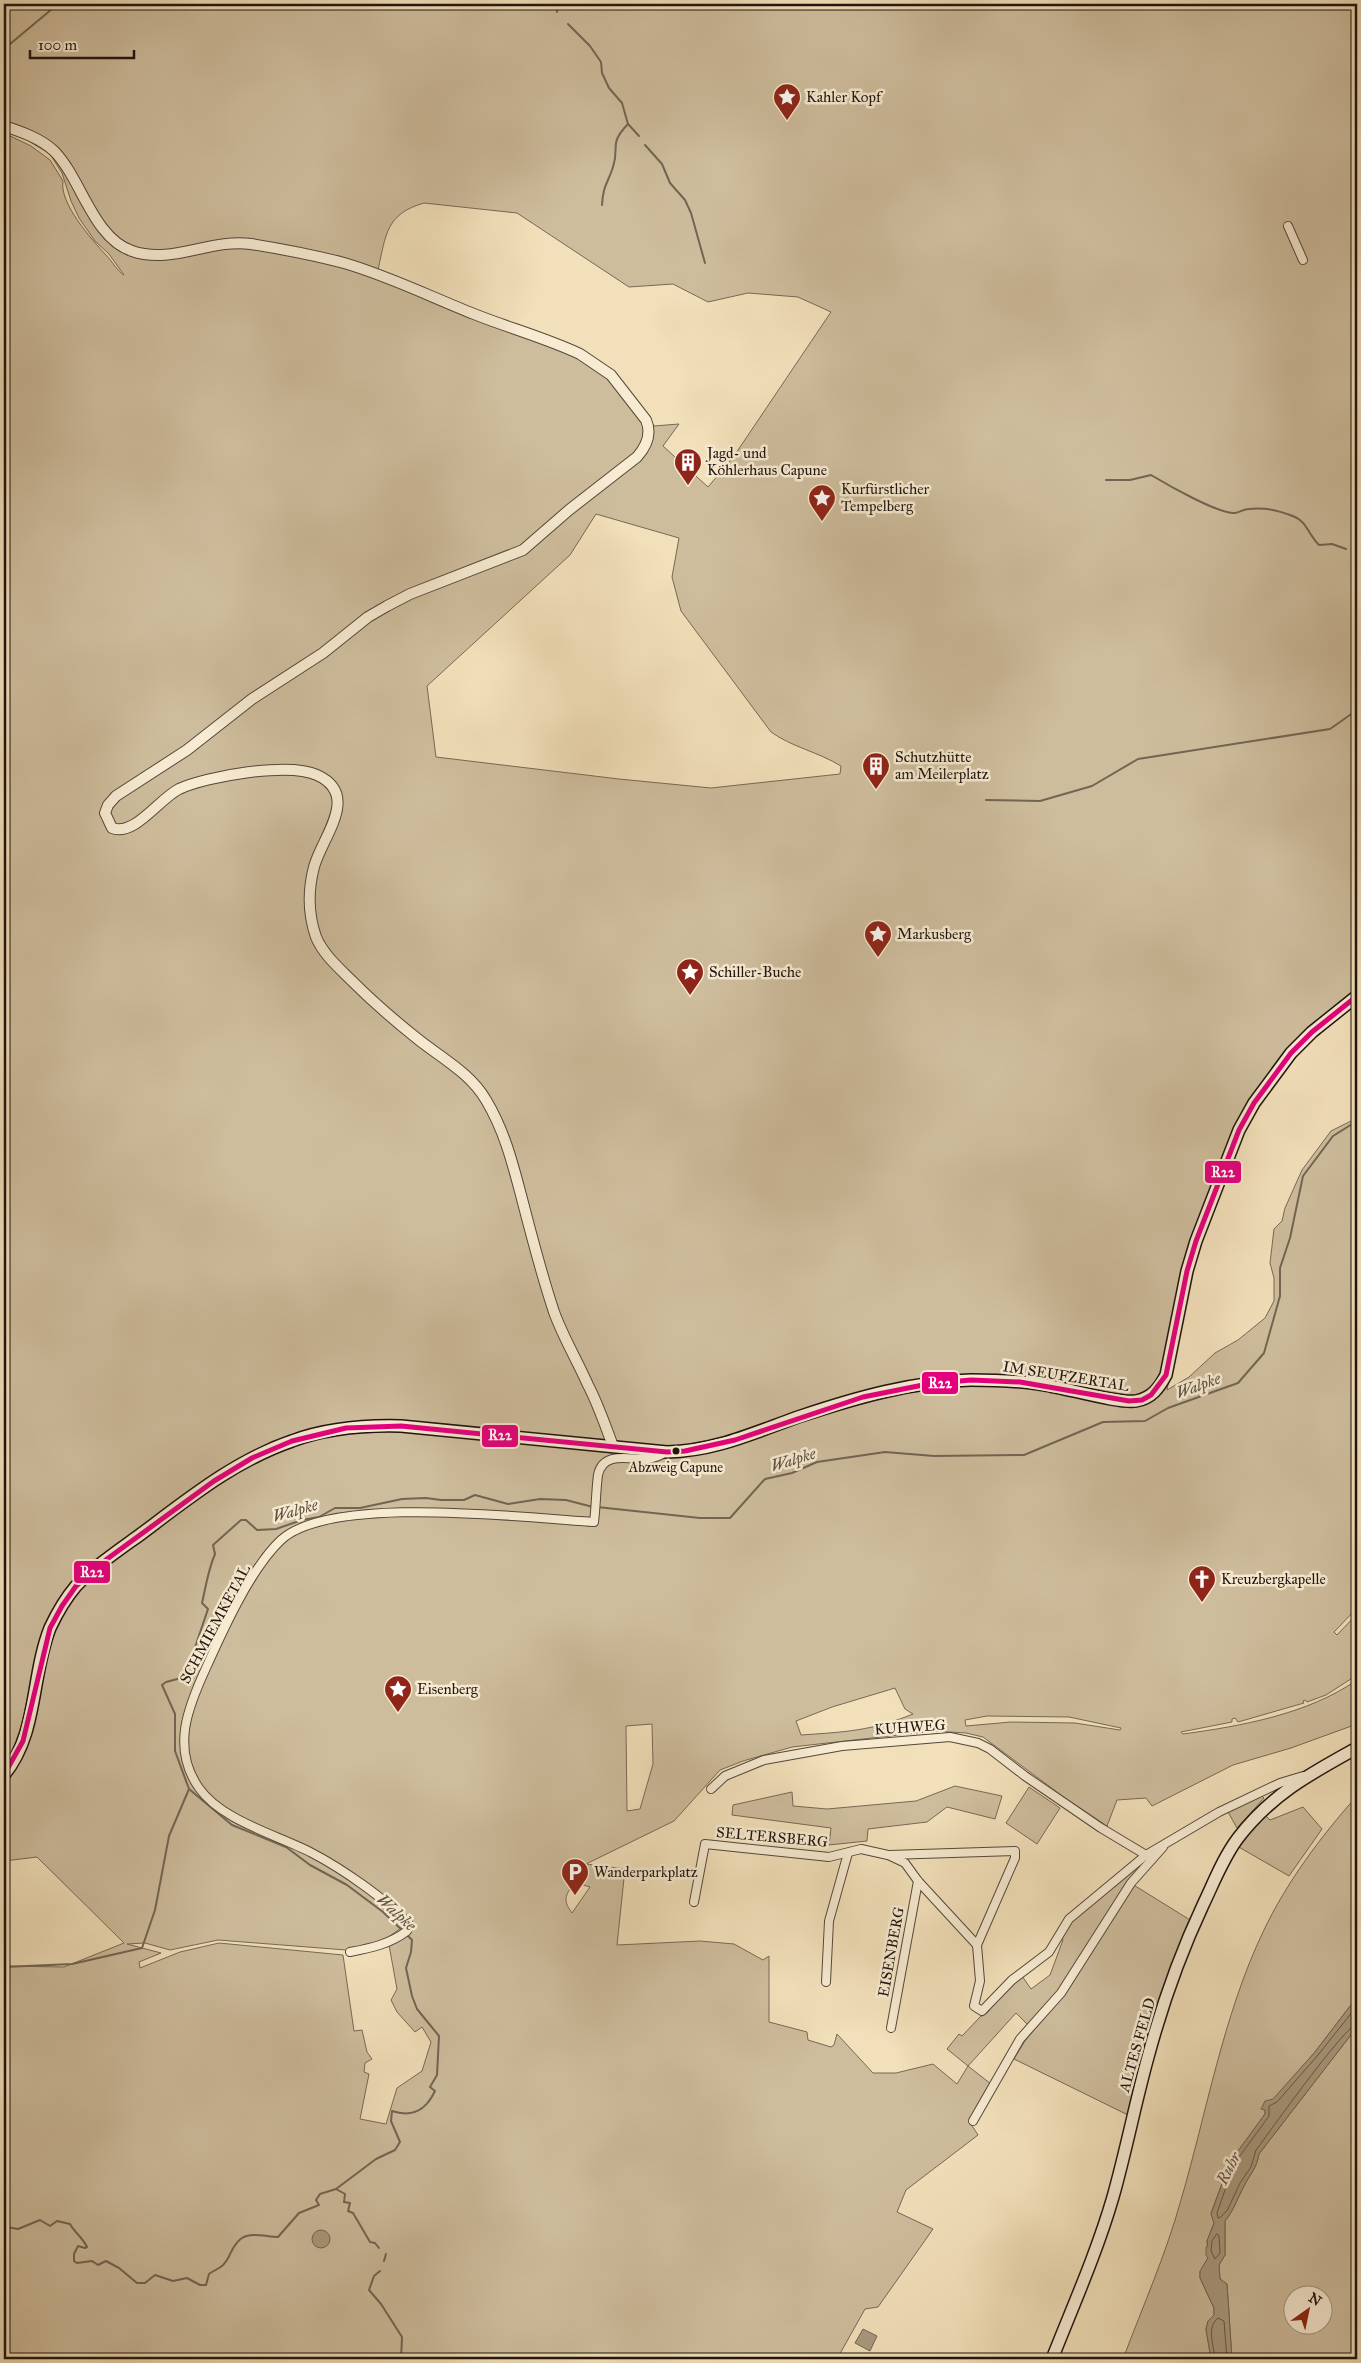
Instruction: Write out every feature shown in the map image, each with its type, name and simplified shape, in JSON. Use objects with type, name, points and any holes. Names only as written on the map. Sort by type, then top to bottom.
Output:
[{"type":"main road","name":"IM SEUFZERTAL","points":[[4,1775],[22,1745],[47,1640],[54,1620],[67,1598],[86,1577],[120,1549],[212,1482],[250,1459],[307,1436],[364,1426],[433,1428],[666,1452],[711,1448],[822,1409],[872,1395],[969,1380],[1006,1380],[1049,1385],[1134,1402],[1151,1395],[1158,1389],[1166,1374],[1187,1271],[1196,1241],[1224,1165],[1246,1116],[1269,1080],[1291,1053],[1312,1032],[1357,996]]},
{"type":"main road","name":"ALTES FELD","points":[[1052,2359],[1101,2234],[1113,2196],[1147,2059],[1174,1976],[1195,1922],[1222,1865],[1237,1840],[1271,1794],[1357,1748]]},
{"type":"street","points":[[4,126],[38,139],[52,150],[64,163],[101,225],[117,242],[130,251],[154,255],[176,254],[242,243],[343,263],[568,348],[590,360],[616,380],[649,425],[648,439],[637,457],[569,510],[522,550],[410,594],[368,618],[323,653],[252,699],[187,750],[116,796],[108,805],[105,813],[112,828],[122,830],[138,822],[166,797],[182,788],[220,778],[266,770],[291,768],[306,771],[321,777],[331,785],[337,796],[338,810],[318,857],[310,887],[311,919],[318,940],[333,962],[370,998],[420,1041],[464,1073],[487,1101],[506,1139],[554,1312],[570,1350],[588,1385],[613,1446]]},
{"type":"street","points":[[1288,226],[1303,260]]},
{"type":"street","name":"SCHMIEMKETAL","points":[[350,1952],[373,1948],[399,1937],[407,1931],[408,1923],[360,1884],[314,1854],[235,1817],[210,1800],[200,1790],[187,1763],[185,1723],[188,1707],[216,1648],[258,1570],[282,1539],[317,1521],[374,1513],[449,1514],[594,1522],[598,1473],[605,1462],[613,1458],[647,1459],[658,1457],[666,1452]]},
{"type":"street","name":"KUHWEG","points":[[711,1789],[725,1776],[764,1760],[842,1746],[924,1737],[950,1737],[978,1743],[990,1749],[1025,1776],[1093,1823],[1146,1855]]},
{"type":"street","points":[[888,1855],[1015,1851],[1015,1858],[977,1945],[980,1981],[974,2006],[982,2011],[1012,1980],[1049,1952],[1069,1919],[1146,1855],[1219,1812],[1271,1794]]},
{"type":"street","points":[[973,2121],[1020,2039],[1061,1993],[1131,1883],[1171,1839]]},
{"type":"street","name":"SELTERSBERG","points":[[694,1902],[705,1844],[829,1857],[861,1849],[888,1855],[905,1863],[918,1881],[977,1945]]},
{"type":"street","points":[[826,1982],[829,1921],[848,1853]]},
{"type":"street","name":"EISENBERG","points":[[892,2028],[918,1881]]},
{"type":"shaded area","points":[[4,4],[1357,4],[1357,1002],[1296,1054],[1274,1081],[1242,1132],[1192,1268],[1167,1390],[1189,1377],[1215,1353],[1238,1340],[1265,1318],[1274,1301],[1274,1278],[1270,1263],[1274,1229],[1282,1221],[1285,1208],[1302,1170],[1331,1131],[1357,1118],[1357,1608],[1334,1632],[1337,1635],[1357,1614],[1357,1675],[1326,1695],[1307,1702],[1305,1700],[1303,1701],[1304,1703],[1238,1722],[1235,1718],[1232,1719],[1232,1722],[1181,1732],[1183,1734],[1205,1731],[1274,1717],[1317,1702],[1357,1680],[1357,1724],[1291,1748],[1233,1765],[1152,1806],[1146,1798],[1117,1800],[1107,1826],[1065,1798],[983,1737],[966,1733],[934,1731],[792,1747],[743,1761],[720,1770],[674,1821],[586,1864],[625,1869],[617,1945],[700,1941],[734,1944],[763,1960],[769,1956],[769,2022],[807,2032],[808,2040],[831,2047],[834,2045],[837,2034],[873,2073],[896,2073],[933,2064],[957,2084],[968,2066],[991,2084],[969,2121],[978,2135],[906,2190],[897,2212],[933,2229],[878,2307],[865,2309],[837,2359],[4,2359],[4,1966],[64,1967],[124,1943],[37,1857],[4,1861],[4,133],[31,146],[50,160],[63,181],[66,200],[78,221],[117,269],[124,275],[109,254],[95,241],[79,218],[62,173],[50,154],[4,126]],"holes":[[[424,203],[517,213],[629,287],[673,284],[708,302],[748,293],[798,297],[831,312],[734,456],[708,487],[663,446],[679,424],[654,426],[632,395],[585,352],[471,311],[378,270],[383,246],[390,227],[402,213]],[[596,514],[679,538],[672,577],[681,611],[771,732],[788,742],[841,766],[840,774],[711,788],[436,757],[427,686],[570,555]],[[895,1688],[905,1709],[913,1714],[884,1724],[845,1732],[801,1735],[796,1721],[832,1707]],[[987,1716],[1069,1717],[1121,1728],[1120,1730],[1075,1723],[1011,1722],[966,1726],[965,1720]],[[652,1724],[653,1764],[640,1809],[627,1811],[626,1726]],[[580,1884],[590,1887],[572,1913],[567,1906],[566,1899],[572,1886]],[[408,1923],[411,1925],[409,1934],[389,1945],[397,1989],[391,2000],[397,2012],[415,2032],[422,2027],[431,2042],[422,2071],[397,2088],[386,2124],[360,2119],[369,2074],[364,2072],[365,2063],[372,2059],[367,2052],[362,2030],[354,2031],[343,1955],[219,1943],[180,1952],[140,1968],[139,1962],[161,1953],[127,1944],[145,1943],[170,1950],[218,1940],[346,1950],[373,1948]]]},
{"type":"shaded area","points":[[955,1786],[1002,1796],[995,1819],[947,1807],[927,1822],[868,1829],[867,1841],[829,1845],[831,1828],[732,1815],[733,1805],[792,1792],[793,1806],[827,1809],[916,1801]]},
{"type":"shaded area","points":[[1029,1787],[1060,1808],[1037,1844],[1006,1823]]},
{"type":"shaded area","points":[[1261,1795],[1264,1798],[1237,1828],[1228,1812]]},
{"type":"shaded area","points":[[1357,1796],[1357,1997],[1315,2052],[1265,2110],[1265,2114],[1230,2162],[1211,2213],[1214,2223],[1207,2241],[1208,2258],[1200,2272],[1200,2278],[1214,2308],[1214,2315],[1208,2321],[1206,2329],[1211,2359],[1123,2359],[1175,2220],[1226,2030],[1249,1964],[1272,1914],[1293,1878],[1330,1827]]},
{"type":"shaded area","points":[[1303,1807],[1322,1829],[1289,1876],[1237,1846],[1264,1814],[1270,1820]]},
{"type":"shaded area","points":[[1150,1857],[1063,1986],[1029,2026],[1016,2013],[968,2066],[947,2049],[959,2034],[962,2036],[980,2017],[988,2012],[1000,1995],[1022,1976],[1031,1989],[1050,1975],[1063,1940],[1061,1936],[1069,1923]]},
{"type":"shaded area","points":[[1132,1884],[1195,1923],[1149,2037],[1128,2115],[1014,2059],[1025,2041],[1072,1984],[1096,1942],[1118,1911]]},
{"type":"shaded area","points":[[1357,2027],[1357,2359],[1232,2359],[1227,2284],[1220,2279],[1219,2265],[1225,2255],[1225,2221],[1259,2154]]},
{"type":"water","name":"Ruhr","points":[[1357,1997],[1357,2027],[1259,2154],[1255,2167],[1225,2221],[1225,2255],[1219,2265],[1220,2279],[1227,2284],[1232,2359],[1211,2359],[1206,2329],[1208,2321],[1214,2315],[1214,2308],[1200,2278],[1200,2271],[1208,2258],[1206,2255],[1207,2241],[1214,2223],[1211,2214],[1230,2162],[1265,2114],[1265,2110],[1261,2109],[1265,2101],[1273,2099],[1315,2052]]},
{"type":"water","points":[[317,2230],[325,2230],[330,2235],[328,2246],[317,2248],[312,2243],[312,2235]]},
{"type":"water","points":[[863,2329],[877,2336],[870,2351],[855,2343]]},
{"type":"waterway","points":[[4,49],[58,4]]},
{"type":"waterway","points":[[116,4],[158,7],[167,4]]},
{"type":"waterway","points":[[557,4],[557,12]]},
{"type":"waterway","points":[[568,24],[590,46],[601,62],[602,73],[609,88],[622,103],[628,124],[639,136]]},
{"type":"waterway","points":[[602,205],[605,188],[615,160],[616,141],[628,124]]},
{"type":"waterway","points":[[645,145],[662,164],[670,183],[685,200],[691,213],[705,263]]},
{"type":"waterway","points":[[1106,480],[1130,480],[1151,475],[1192,498],[1227,512],[1235,513],[1247,509],[1261,509],[1284,513],[1299,519],[1319,545],[1332,544],[1346,549]]},
{"type":"waterway","points":[[986,800],[1040,801],[1092,786],[1138,759],[1330,729],[1357,710]]},
{"type":"waterway","name":"Walpke","points":[[597,1507],[700,1518],[730,1518],[765,1479],[792,1473],[817,1462],[885,1452],[934,1456],[1024,1455],[1103,1422],[1145,1421],[1168,1408],[1238,1383],[1264,1353],[1280,1296],[1280,1268],[1290,1238],[1303,1176],[1333,1136],[1357,1121]]},
{"type":"waterway","name":"Walpke","points":[[402,1930],[383,1912],[347,1885],[310,1865],[286,1847],[232,1825],[189,1789],[175,1751],[175,1714],[162,1685],[166,1682],[185,1677],[208,1609],[202,1603],[215,1554],[213,1545],[241,1520],[246,1520],[257,1530],[276,1529],[302,1520],[319,1517],[335,1508],[360,1508],[402,1499],[464,1500],[475,1495],[508,1504],[540,1499],[566,1500],[593,1507]]},
{"type":"waterway","points":[[4,1967],[72,1964],[142,1948],[155,1910],[169,1836],[189,1789]]},
{"type":"waterway","name":"Walpke","points":[[4,2233],[7,2227],[18,2229],[40,2220],[50,2226],[57,2221],[70,2224],[87,2247],[78,2246],[74,2254],[74,2261],[77,2263],[92,2261],[98,2265],[106,2261],[119,2268],[137,2283],[145,2283],[155,2275],[173,2281],[187,2278],[200,2285],[206,2285],[209,2274],[225,2263],[235,2244],[242,2238],[255,2235],[278,2237],[299,2213],[319,2205],[316,2200],[320,2194],[336,2189],[376,2159],[395,2150],[400,2142],[391,2121],[392,2111],[406,2114],[418,2111],[423,2108],[435,2091],[430,2087],[437,2075],[439,2036],[417,2009],[412,1996],[406,1968],[411,1952],[412,1940],[407,1935]]},
{"type":"waterway","points":[[336,2189],[345,2194],[344,2202],[350,2203],[348,2211],[353,2213],[370,2242],[375,2243],[379,2248]]},
{"type":"waterway","points":[[384,2261],[386,2254]]},
{"type":"waterway","points":[[380,2271],[374,2276],[369,2290],[381,2304],[402,2337],[401,2359]]},
{"type":"transit line","name":"R22","points":[[4,1775],[23,1741],[50,1628],[76,1586],[107,1559],[214,1481],[252,1458],[292,1441],[346,1428],[401,1426],[667,1452],[685,1451],[735,1440],[863,1397],[928,1384],[971,1380],[1020,1382],[1129,1401],[1142,1400],[1151,1395],[1166,1375],[1187,1271],[1196,1241],[1239,1130],[1254,1103],[1291,1053],[1312,1032],[1357,996]]},
{"type":"place","name":"Kahler Kopf","points":[[787,121]]},
{"type":"place","name":"Jagd- und Köhlerhaus Capune","points":[[688,486]]},
{"type":"place","name":"Kurfürstlicher Tempelberg","points":[[822,522]]},
{"type":"place","name":"Schutzhütte am Meilerplatz","points":[[876,790]]},
{"type":"place","name":"Markusberg","points":[[878,958]]},
{"type":"place","name":"Schiller-Buche","points":[[690,996]]},
{"type":"place","name":"Abzweig Capune","points":[[676,1451]]},
{"type":"place","name":"Kreuzbergkapelle","points":[[1202,1603]]},
{"type":"place","name":"Eisenberg","points":[[398,1713]]},
{"type":"place","name":"Wanderparkplatz","points":[[575,1896]]}]
